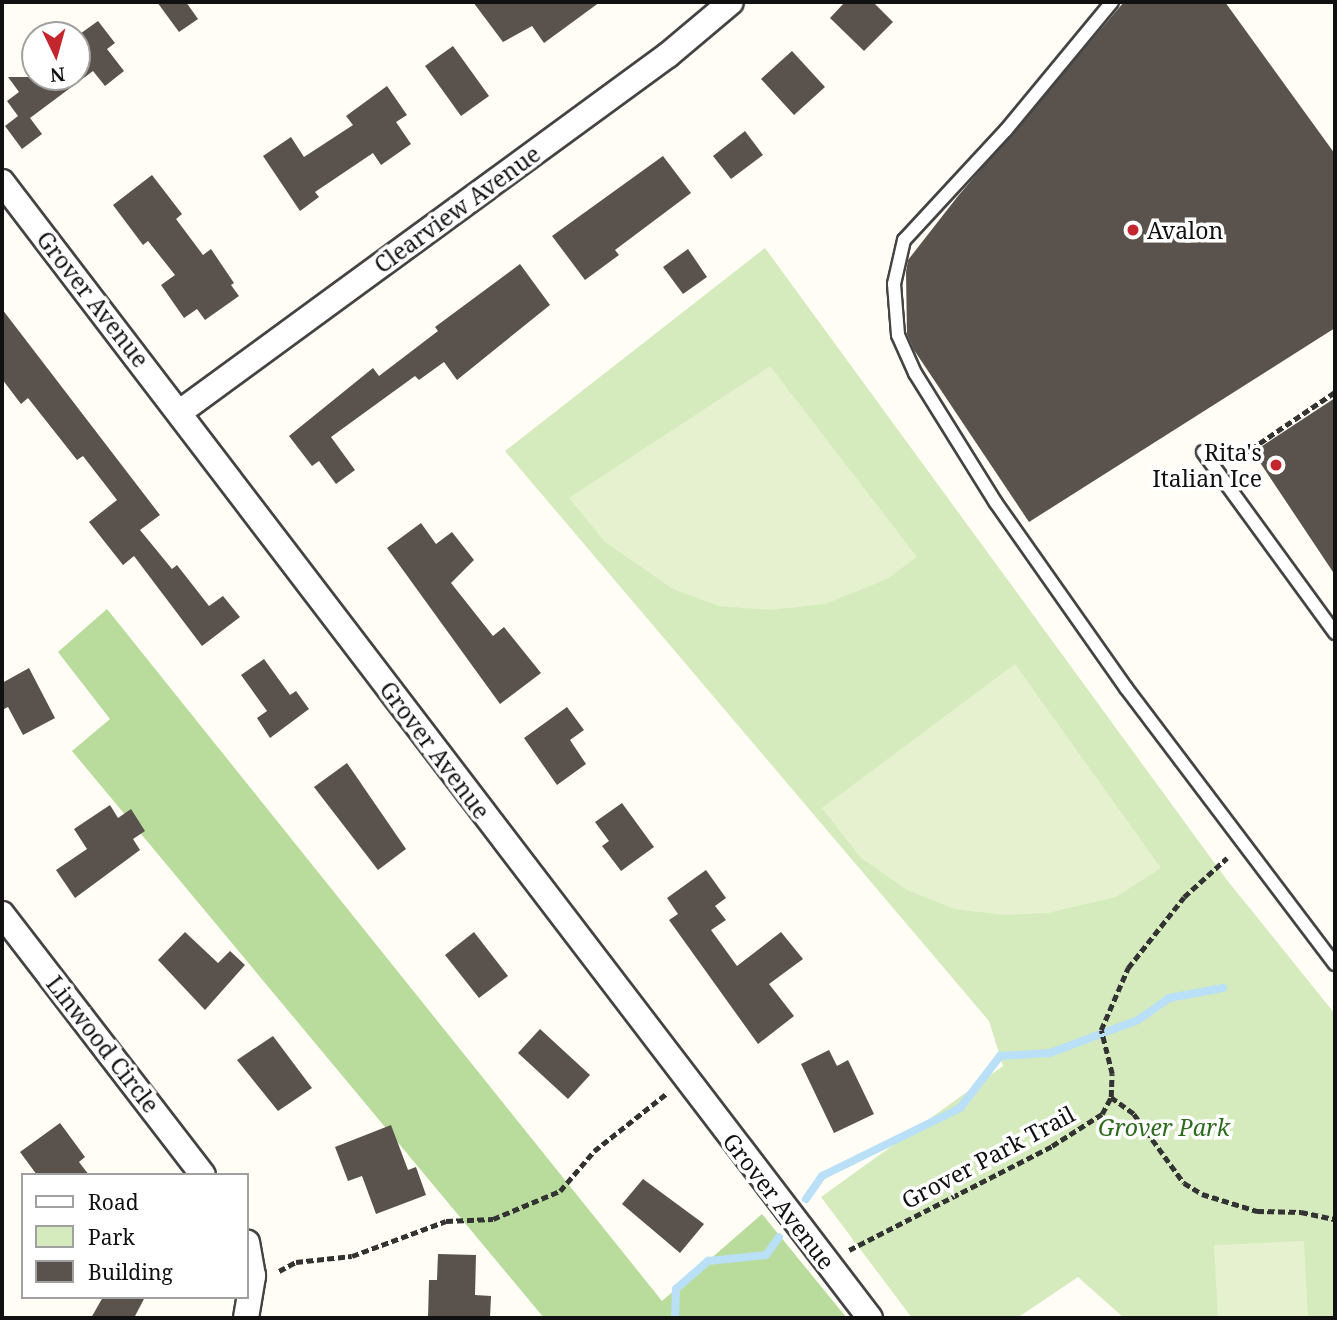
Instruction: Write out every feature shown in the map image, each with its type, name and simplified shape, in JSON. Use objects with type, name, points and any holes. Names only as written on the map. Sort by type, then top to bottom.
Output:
[{"type":"street","name":"Clearview Avenue","points":[[180,412],[668,55],[731,2]]},
{"type":"street","name":"Grover Avenue","points":[[2,182],[180,412],[676,1068],[870,1318]]},
{"type":"street","name":"Linwood Circle","points":[[2,914],[201,1173]]},
{"type":"street","points":[[246,1318],[253,1276],[248,1248]]},
{"type":"lane","points":[[1112,2],[1006,130],[904,240],[894,285],[898,335],[915,373],[1017,534],[1126,688],[1335,964]]},
{"type":"lane","points":[[1203,452],[1335,632]]},
{"type":"path","points":[[1242,455],[1335,392]]},
{"type":"path","points":[[1227,858],[1190,890],[1128,968],[1101,1030],[1112,1058],[1111,1097],[1134,1114],[1184,1183],[1202,1194],[1257,1211],[1301,1212],[1335,1219]]},
{"type":"path","points":[[279,1271],[296,1262],[352,1256],[446,1221],[494,1219],[560,1191],[594,1152],[653,1109],[670,1091],[676,1068]]},
{"type":"path","name":"Grover Park Trail","points":[[842,1254],[1080,1130],[1102,1114],[1111,1097]]},
{"type":"green space","name":"Grover Park","points":[[765,248],[1227,880],[1335,1014],[1335,1318],[1124,1318],[1078,1277],[1017,1318],[912,1318],[821,1197],[1003,1066],[989,1021],[505,451]]},
{"type":"green space","points":[[770,366],[917,557],[887,579],[825,604],[770,610],[719,606],[673,589],[605,542],[569,498]]},
{"type":"green space","points":[[107,609],[662,1301],[762,1214],[846,1317],[544,1318],[72,751],[110,719],[58,652]]},
{"type":"green space","points":[[1015,664],[1161,868],[1116,897],[1048,913],[1005,915],[954,909],[907,890],[860,857],[822,808]]},
{"type":"green space","points":[[1304,1241],[1308,1318],[1218,1318],[1214,1245]]},
{"type":"building","points":[[157,2],[186,2],[198,19],[179,32]]},
{"type":"building","points":[[473,2],[600,2],[544,43],[532,26],[503,42]]},
{"type":"building","points":[[845,2],[873,2],[893,22],[864,51],[830,18]]},
{"type":"building","name":"Avalon","points":[[1124,2],[1225,2],[1335,154],[1335,328],[1029,522],[914,350],[907,334],[908,260],[958,196]]},
{"type":"building","points":[[98,21],[115,43],[107,49],[124,71],[105,86],[93,71],[91,72],[91,26]]},
{"type":"building","points":[[453,46],[489,96],[461,116],[425,66]]},
{"type":"building","points":[[792,51],[825,87],[794,115],[761,79]]},
{"type":"building","points":[[8,77],[21,77],[21,91],[66,91],[30,118],[42,134],[22,149],[5,126],[18,116],[7,101],[19,92]]},
{"type":"building","points":[[387,86],[407,115],[396,122],[411,144],[381,165],[373,153],[315,192],[319,197],[300,211],[263,156],[291,137],[304,157],[353,125],[346,116]]},
{"type":"building","points":[[745,131],[763,155],[731,179],[713,156]]},
{"type":"building","points":[[663,156],[691,193],[615,250],[619,255],[585,280],[552,236]]},
{"type":"building","points":[[152,175],[182,214],[176,219],[203,255],[211,249],[234,283],[231,285],[239,296],[205,320],[197,309],[184,318],[161,285],[175,275],[148,241],[143,245],[113,205]]},
{"type":"building","points":[[688,249],[707,277],[683,294],[663,267]]},
{"type":"building","points":[[520,264],[550,305],[457,380],[444,362],[419,380],[415,376],[331,437],[355,470],[336,484],[319,461],[312,466],[289,436],[373,368],[379,376],[438,331],[435,327]]},
{"type":"building","points":[[2,309],[160,515],[140,530],[172,569],[177,565],[209,606],[223,596],[240,617],[202,646],[134,556],[123,565],[89,522],[117,500],[83,456],[77,460],[28,398],[21,404],[2,379]]},
{"type":"building","points":[[1335,398],[1335,575],[1253,452]]},
{"type":"building","points":[[421,523],[436,544],[452,532],[474,560],[451,583],[493,636],[504,627],[541,673],[500,704],[387,548]]},
{"type":"building","points":[[264,659],[290,695],[296,691],[309,709],[270,738],[257,718],[267,711],[241,675]]},
{"type":"building","points":[[29,668],[55,718],[23,735],[8,707],[2,710],[2,683]]},
{"type":"building","points":[[567,707],[584,730],[570,740],[586,764],[557,785],[524,738]]},
{"type":"building","points":[[347,763],[406,849],[378,870],[314,787]]},
{"type":"building","points":[[622,803],[654,847],[621,871],[602,846],[609,841],[595,822]]},
{"type":"building","points":[[110,805],[118,818],[131,809],[145,831],[133,839],[140,850],[75,898],[56,870],[87,849],[74,829]]},
{"type":"building","points":[[706,870],[726,898],[715,906],[726,920],[711,930],[737,966],[781,932],[803,959],[769,984],[794,1016],[758,1044],[669,920],[678,914],[667,898]]},
{"type":"building","points":[[185,932],[218,963],[230,951],[245,965],[205,1010],[158,960]]},
{"type":"building","points":[[474,932],[508,976],[479,998],[445,955]]},
{"type":"building","points":[[540,1029],[590,1075],[568,1099],[518,1053]]},
{"type":"building","points":[[273,1036],[312,1088],[278,1111],[237,1060]]},
{"type":"building","points":[[829,1050],[837,1066],[848,1060],[874,1114],[834,1133],[801,1064]]},
{"type":"building","points":[[60,1123],[85,1157],[79,1162],[87,1173],[36,1173],[20,1152]]},
{"type":"building","points":[[391,1125],[408,1170],[416,1167],[426,1195],[376,1214],[362,1176],[348,1181],[335,1147]]},
{"type":"building","points":[[643,1179],[704,1224],[680,1253],[622,1204]]},
{"type":"building","points":[[438,1254],[476,1255],[475,1295],[491,1296],[490,1318],[428,1318],[429,1280],[437,1280]]},
{"type":"building","points":[[102,1299],[144,1299],[134,1318],[91,1318]]},
{"type":"waterway","points":[[806,1199],[822,1176],[960,1108],[1000,1056],[1050,1053],[1138,1020],[1169,998],[1223,988]]},
{"type":"waterway","points":[[675,1318],[676,1289],[708,1261],[766,1255],[779,1237]]},
{"type":"place","name":"Avalon","points":[[1133,230]]},
{"type":"place","name":"Rita's Italian Ice","points":[[1276,465]]}]
